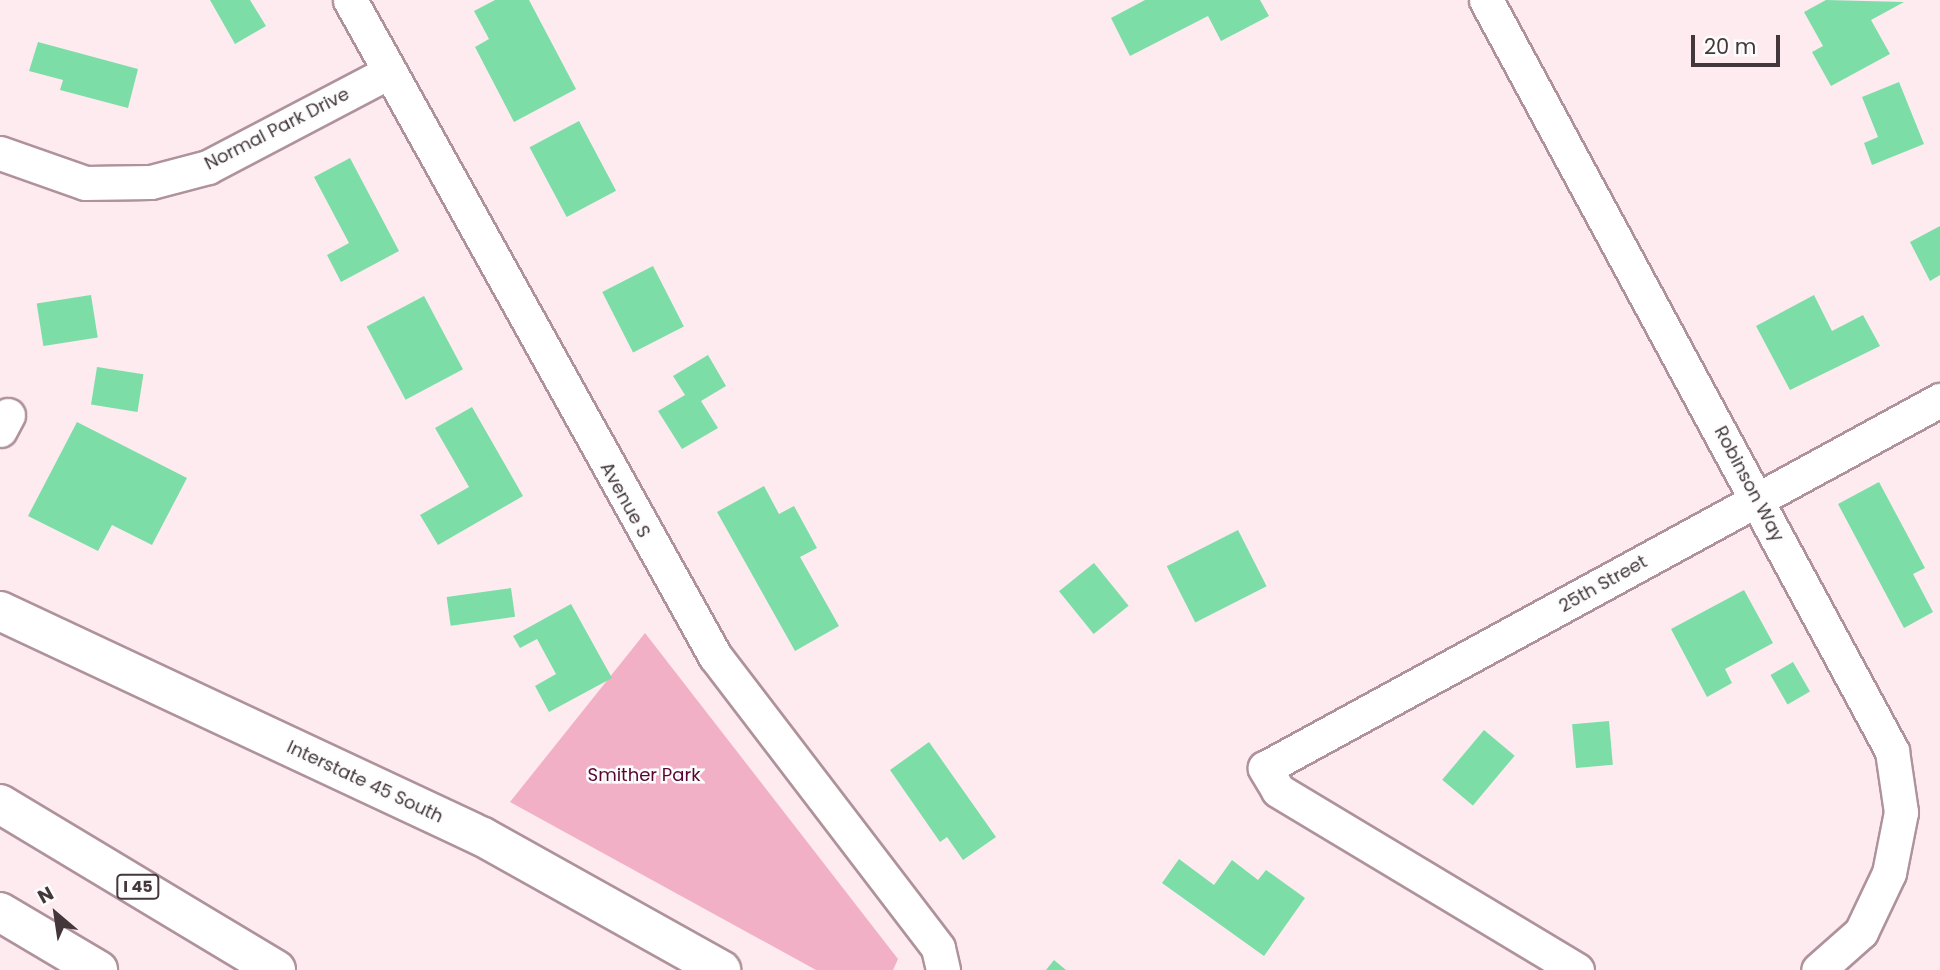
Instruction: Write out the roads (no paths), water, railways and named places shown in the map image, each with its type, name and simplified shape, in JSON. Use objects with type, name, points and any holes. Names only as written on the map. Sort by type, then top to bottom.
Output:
[{"type":"main road","name":"Interstate 45 South","points":[[0,611],[483,837],[721,970]]},
{"type":"main road","name":"I 45","points":[[0,804],[276,970]]},
{"type":"main road","points":[[0,912],[98,970]]},
{"type":"main road","points":[[628,918],[699,970]]},
{"type":"street","name":"Avenue S","points":[[350,0],[715,656],[938,948],[943,970]]},
{"type":"street","name":"Robinson Way","points":[[1486,0],[1892,751],[1902,812],[1889,873],[1861,932],[1818,970]]},
{"type":"street","name":"Normal Park Drive","points":[[0,153],[85,183],[151,182],[208,167],[389,72]]},
{"type":"street","name":"25th Street","points":[[1577,970],[1278,790],[1265,768],[1940,400]]},
{"type":"park label","name":"Smither Park","points":[[644,775]]}]
